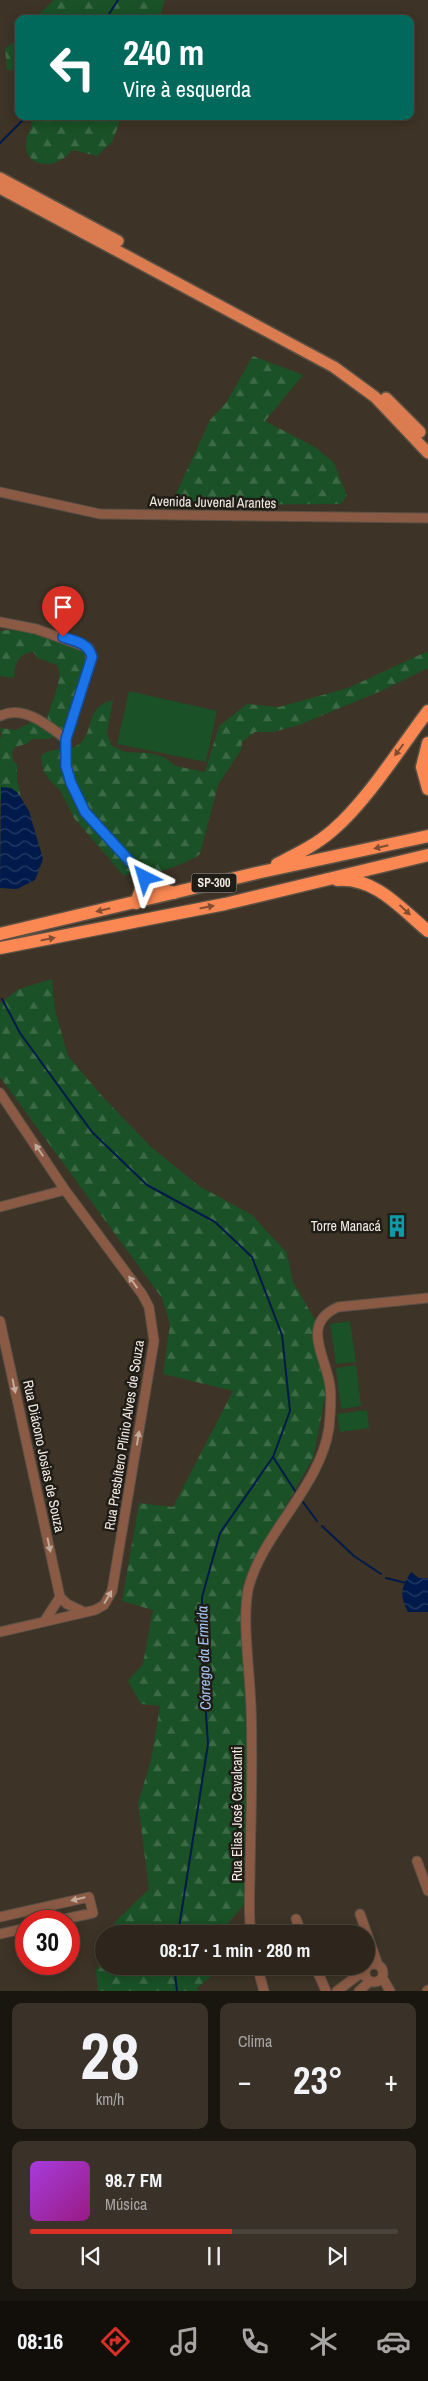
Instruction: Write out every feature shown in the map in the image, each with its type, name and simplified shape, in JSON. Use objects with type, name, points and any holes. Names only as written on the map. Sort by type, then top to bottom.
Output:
[{"type":"highway","points":[[261,872],[315,844],[334,830],[358,804],[428,711]]},
{"type":"highway","points":[[428,743],[422,767],[428,789]]},
{"type":"highway","name":"SP-300","points":[[0,934],[261,872],[428,836]]},
{"type":"highway","name":"SP-300","points":[[0,948],[225,904],[428,856]]},
{"type":"highway","points":[[136,903],[145,878],[154,887],[174,893]]},
{"type":"highway","points":[[312,882],[344,880],[362,883],[382,892],[428,931]]},
{"type":"main road","points":[[0,178],[333,358],[400,410],[428,441]]},
{"type":"main road","points":[[0,188],[334,367],[375,397],[428,453]]},
{"type":"street","name":"Avenida Juvenal Arantes","points":[[0,492],[100,514],[428,518]]},
{"type":"street","points":[[0,622],[36,628],[89,648],[91,661],[66,739],[65,756],[71,783],[85,812],[145,878]]},
{"type":"street","points":[[0,716],[4,714],[25,714],[44,723],[66,739]]},
{"type":"street","name":"Rua Presbítero Plínio Alves de Souza","points":[[0,1093],[66,1190],[142,1294],[149,1307],[154,1341],[112,1591],[104,1604],[95,1610],[0,1632]]},
{"type":"street","points":[[0,1207],[66,1190]]},
{"type":"street","name":"Rua Elias José Cavalcanti","points":[[251,1925],[251,1694],[246,1611],[248,1590],[262,1557],[317,1464],[328,1429],[330,1386],[318,1338],[322,1318],[338,1307],[351,1304],[428,1298]]},
{"type":"street","name":"Rua Diácono Josias de Souza","points":[[0,1321],[60,1598]]},
{"type":"street","points":[[44,1622],[60,1598],[67,1604],[84,1612]]},
{"type":"street","points":[[417,1862],[428,1891]]},
{"type":"street","points":[[31,1910],[89,1897],[93,1913],[80,1916]]},
{"type":"street","points":[[0,1917],[15,1914]]},
{"type":"street","points":[[360,1914],[378,1965],[382,1969],[382,1977],[390,1991]]},
{"type":"street","points":[[296,1918],[299,1925]]},
{"type":"street","points":[[0,1934],[15,1931]]},
{"type":"street","points":[[260,1975],[264,1991]]},
{"type":"street","points":[[320,1975],[326,1991]]},
{"type":"street","points":[[337,1991],[358,1975]]},
{"type":"street","points":[[365,1975],[370,1982]]},
{"type":"street","points":[[359,1991],[370,1982],[375,1982],[382,1977]]},
{"type":"green space","points":[[54,0],[165,0],[160,15],[38,15]]},
{"type":"green space","points":[[15,40],[15,71],[7,70],[5,49]]},
{"type":"green space","points":[[32,120],[120,120],[112,142],[97,156],[73,150],[59,161],[51,164],[35,161],[28,154],[26,142]]},
{"type":"green space","points":[[253,356],[303,375],[265,421],[315,447],[334,463],[347,496],[341,504],[171,505],[210,420],[226,403]]},
{"type":"green space","points":[[32,627],[83,648],[88,657],[90,680],[78,718],[77,729],[48,739],[33,739],[26,744],[15,747],[12,752],[13,761],[17,764],[17,780],[22,802],[0,800],[0,738],[2,736],[0,728],[16,730],[32,722],[43,724],[47,722],[58,686],[59,671],[57,665],[38,658],[33,652],[20,657],[15,668],[14,678],[0,676],[0,631]]},
{"type":"green space","points":[[428,651],[428,668],[381,691],[299,725],[273,732],[255,732],[242,742],[241,750],[218,785],[200,854],[188,861],[142,879],[135,872],[124,876],[74,818],[60,790],[50,781],[43,770],[41,756],[49,751],[69,749],[78,745],[87,733],[97,708],[113,700],[107,733],[111,745],[125,752],[150,753],[164,757],[176,766],[205,772],[219,726],[247,704],[279,707],[348,688]]},
{"type":"green space","points":[[129,691],[217,711],[206,762],[117,744]]},
{"type":"green space","points":[[52,979],[55,1010],[68,1056],[102,1096],[150,1146],[199,1186],[252,1215],[287,1253],[293,1282],[318,1325],[315,1341],[326,1392],[313,1458],[256,1558],[243,1585],[241,1611],[245,1691],[249,1899],[226,1925],[114,1925],[149,1889],[138,1803],[151,1760],[160,1706],[141,1704],[128,1681],[143,1664],[153,1610],[122,1601],[139,1503],[173,1507],[233,1391],[163,1374],[170,1324],[162,1298],[0,1077],[0,1003],[19,989]]},
{"type":"green space","points":[[350,1321],[356,1362],[336,1364],[330,1324]]},
{"type":"green space","points":[[356,1365],[361,1406],[341,1409],[336,1368]]},
{"type":"green space","points":[[367,1410],[369,1428],[340,1432],[337,1414]]},
{"type":"green space","points":[[96,1975],[213,1975],[197,1988],[198,1991],[98,1991]]},
{"type":"water","points":[[1,787],[11,788],[18,793],[29,811],[43,859],[35,880],[17,889],[0,888]]},
{"type":"water","points":[[411,1572],[419,1578],[428,1578],[428,1612],[408,1612],[405,1606],[402,1591]]},
{"type":"waterway","points":[[109,15],[118,0]]},
{"type":"waterway","points":[[0,143],[23,120]]},
{"type":"waterway","name":"Córrego da Ermida","points":[[2,999],[20,1033],[92,1132],[147,1185],[215,1222],[252,1257],[282,1335],[290,1411],[273,1457],[220,1533],[202,1597],[202,1656],[208,1744],[179,1925]]},
{"type":"waterway","points":[[273,1457],[295,1491]]},
{"type":"waterway","points":[[303,1502],[317,1521]]},
{"type":"waterway","points":[[322,1526],[354,1556],[381,1574]]},
{"type":"waterway","points":[[386,1578],[406,1583]]},
{"type":"waterway","name":"Córrego da Ermida","points":[[175,1975],[177,1991]]},
{"type":"place","name":"Torre Manacá","points":[[397,1226]]},
{"type":"route","points":[[63,637],[85,645],[89,648],[92,657],[66,739],[66,766],[71,783],[85,812],[145,878]]}]
